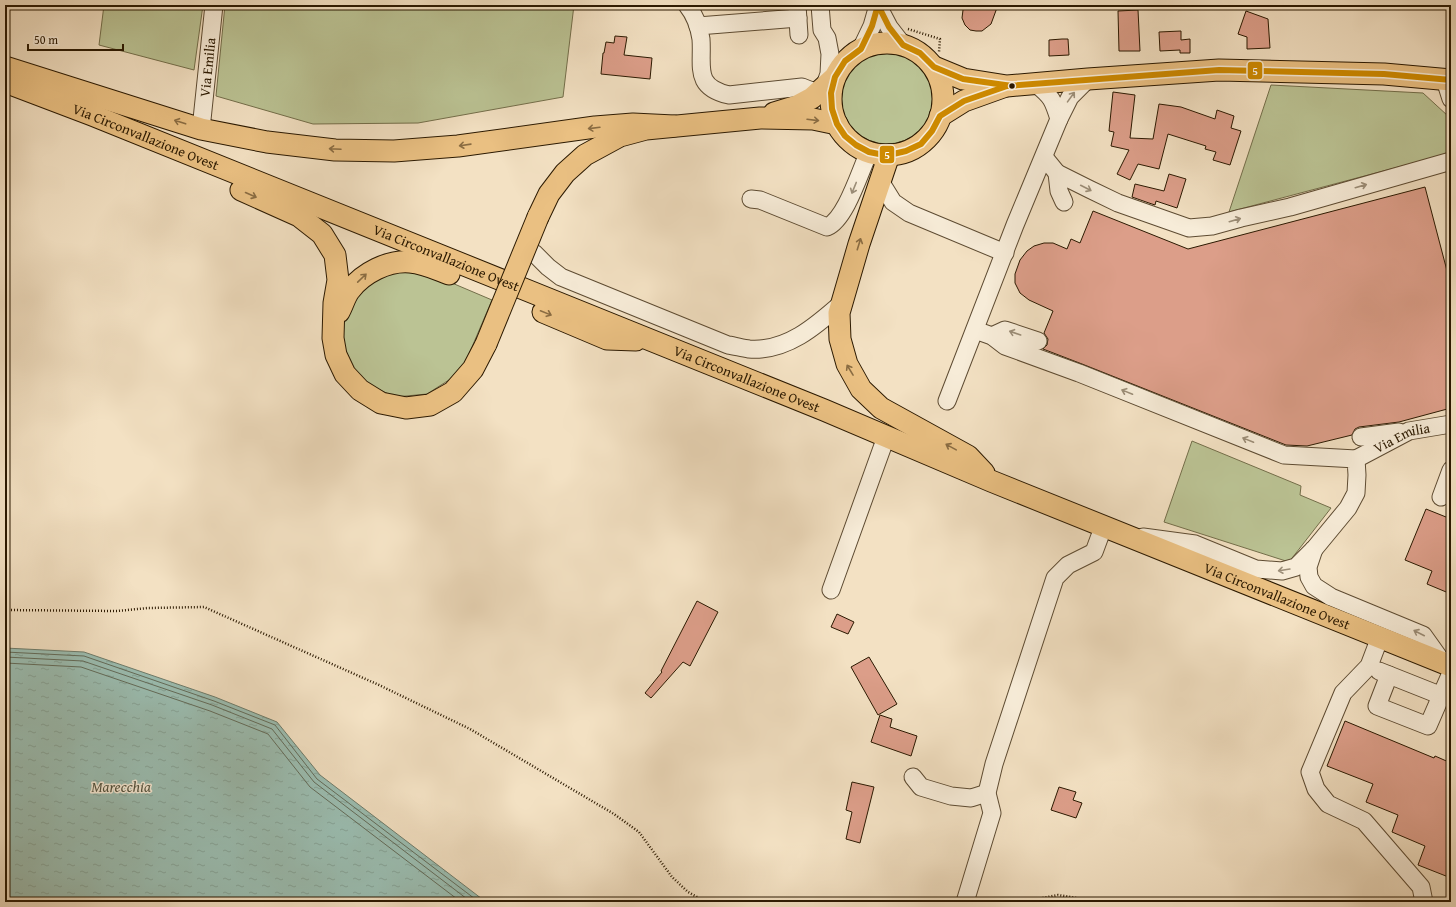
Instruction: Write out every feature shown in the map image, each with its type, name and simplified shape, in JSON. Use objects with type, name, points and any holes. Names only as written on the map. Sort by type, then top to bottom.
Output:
[{"type":"main road","points":[[760,118],[798,106],[826,85],[846,61],[861,49],[874,44],[889,43],[905,36],[920,54],[963,79],[1007,86],[1218,70],[1384,74],[1448,80]]},
{"type":"main road","points":[[826,85],[831,93],[832,109],[837,124],[845,136],[868,152],[889,154],[906,151],[921,144],[932,131],[940,116],[943,100],[936,62]]},
{"type":"main road","points":[[5,67],[201,129],[267,142],[335,150],[394,150],[458,146],[595,127],[633,124],[674,126]]},
{"type":"main road","name":"Via Circonvallazione Ovest","points":[[5,82],[654,341],[824,410],[991,481],[1127,534],[1380,637],[1448,667]]},
{"type":"main road","points":[[940,116],[964,101],[1007,86]]},
{"type":"main road","points":[[92,116],[140,146],[299,216],[322,234],[335,255],[338,280],[334,303],[333,338],[336,354],[345,374],[360,390],[381,403],[406,408],[430,405],[453,392],[473,369],[486,344],[549,194],[565,173],[585,155],[620,136],[646,129],[760,118],[813,119],[837,124]]},
{"type":"main road","points":[[889,154],[867,218],[839,313],[840,339],[847,364],[862,389],[881,408],[968,456],[991,481]]},
{"type":"main road","points":[[334,322],[350,290],[367,273],[390,264],[409,262],[428,265],[608,338],[654,341]]},
{"type":"street","name":"Via Emilia","points":[[201,129],[214,5]]},
{"type":"street","points":[[687,5],[697,19],[701,39],[701,74],[708,85],[718,92],[729,95],[826,85],[829,74],[830,54],[827,38],[822,30],[820,5]]},
{"type":"street","points":[[878,5],[889,27],[905,36]]},
{"type":"street","points":[[861,49],[872,26],[878,5]]},
{"type":"street","points":[[698,26],[797,12],[799,35]]},
{"type":"street","points":[[946,401],[1015,225],[1059,119],[1070,97],[1088,79]]},
{"type":"street","points":[[1448,80],[1451,99]]},
{"type":"street","points":[[1036,84],[1050,95],[1059,119]]},
{"type":"street","points":[[751,199],[760,200],[827,227],[831,225],[848,203],[868,152]]},
{"type":"street","points":[[1044,157],[1057,173],[1118,203],[1189,228],[1216,234]]},
{"type":"street","points":[[1189,228],[1212,226],[1290,207],[1451,161]]},
{"type":"street","points":[[1057,173],[1059,191],[1064,202]]},
{"type":"street","points":[[880,181],[893,202],[909,213],[1005,252]]},
{"type":"street","points":[[867,218],[887,211],[909,213]]},
{"type":"street","points":[[534,253],[561,277],[728,345],[750,349],[769,348],[795,339],[816,326],[842,302]]},
{"type":"street","points":[[975,330],[992,336],[1005,346],[1079,373],[1284,455],[1356,459],[1356,493],[1348,508],[1315,548],[1296,567],[1282,571],[1256,569],[1195,544],[1127,534]]},
{"type":"street","points":[[992,336],[1005,330],[1038,341]]},
{"type":"street","name":"Via Emilia","points":[[1356,459],[1409,431],[1451,424]]},
{"type":"street","points":[[1361,437],[1409,431]]},
{"type":"street","points":[[831,590],[886,437]]},
{"type":"street","points":[[1441,497],[1451,470]]},
{"type":"street","points":[[965,902],[992,813],[987,793],[994,764],[1055,578],[1068,565],[1094,552],[1104,526]]},
{"type":"street","points":[[1315,548],[1308,567],[1309,577],[1314,586],[1331,597],[1423,635],[1448,667],[1442,696],[1428,726],[1377,706],[1389,675]]},
{"type":"street","points":[[1380,637],[1369,666],[1343,693],[1310,772],[1316,790],[1328,804],[1364,821],[1422,887],[1424,902]]},
{"type":"street","points":[[1369,666],[1442,696]]},
{"type":"street","points":[[913,778],[922,787],[951,796],[971,798],[987,793]]},
{"type":"path","points":[[905,36],[940,39],[936,62]]},
{"type":"path","points":[[5,610],[117,611],[148,608],[204,607],[379,685],[470,729],[614,814],[639,832],[672,876],[688,892],[706,902]]},
{"type":"path","points":[[1022,902],[1058,895],[1093,902]]},
{"type":"green space","points":[[104,5],[203,5],[194,70],[99,45]]},
{"type":"green space","points":[[225,5],[574,5],[563,97],[418,123],[313,124],[216,96]]},
{"type":"green space","points":[[887,52],[905,55],[920,65],[930,80],[933,98],[930,116],[920,131],[905,141],[887,144],[869,141],[854,131],[844,116],[841,98],[844,80],[854,65],[869,55]]},
{"type":"green space","points":[[1271,85],[1423,93],[1448,116],[1451,132],[1451,153],[1229,212]]},
{"type":"green space","points":[[419,269],[492,300],[466,361],[452,378],[427,394],[395,397],[363,382],[346,359],[342,333],[345,313],[355,295],[390,271]]},
{"type":"green space","points":[[1192,441],[1301,486],[1300,495],[1331,508],[1289,562],[1164,522]]},
{"type":"water","name":"Marecchia","points":[[5,648],[84,652],[215,697],[277,722],[320,775],[486,902],[21,902],[5,897]]},
{"type":"building","points":[[966,5],[998,5],[991,24],[982,31],[976,31],[970,30],[965,25],[962,18],[963,10]]},
{"type":"building","points":[[1138,10],[1140,51],[1119,51],[1118,11]]},
{"type":"building","points":[[1246,11],[1268,19],[1270,48],[1247,49],[1247,37],[1238,34]]},
{"type":"building","points":[[1181,31],[1181,40],[1190,39],[1190,53],[1180,53],[1180,50],[1160,51],[1159,32]]},
{"type":"building","points":[[615,36],[627,37],[624,55],[652,58],[650,79],[601,74],[603,53],[606,42],[614,43]]},
{"type":"building","points":[[1068,39],[1069,55],[1049,56],[1049,40]]},
{"type":"building","points":[[1113,92],[1135,95],[1130,138],[1153,139],[1159,104],[1181,107],[1215,119],[1217,110],[1234,116],[1231,128],[1241,131],[1230,165],[1213,160],[1216,152],[1205,149],[1206,146],[1168,134],[1159,169],[1138,164],[1130,180],[1117,174],[1129,150],[1111,146],[1114,132],[1109,131]]},
{"type":"building","points":[[1169,174],[1186,179],[1177,208],[1156,201],[1155,205],[1132,197],[1135,184],[1164,191]]},
{"type":"building","points":[[1425,187],[1451,286],[1451,408],[1399,422],[1359,427],[1355,429],[1352,435],[1307,446],[1286,445],[1043,349],[1047,345],[1048,339],[1044,333],[1053,311],[1029,300],[1020,293],[1015,283],[1015,274],[1020,260],[1027,251],[1034,246],[1044,243],[1053,243],[1067,249],[1071,239],[1080,243],[1093,211],[1188,249]]},
{"type":"building","points":[[1426,509],[1451,519],[1451,594],[1427,584],[1432,571],[1405,560]]},
{"type":"building","points":[[697,601],[718,612],[690,666],[683,662],[651,698],[645,693],[662,672],[661,671]]},
{"type":"building","points":[[837,614],[854,622],[848,634],[831,627]]},
{"type":"building","points":[[869,657],[897,704],[878,715],[851,667]]},
{"type":"building","points":[[880,715],[892,719],[890,727],[917,736],[911,756],[871,742]]},
{"type":"building","points":[[1345,721],[1434,758],[1435,756],[1451,763],[1451,878],[1418,865],[1425,846],[1392,832],[1398,815],[1366,802],[1373,784],[1327,766]]},
{"type":"building","points":[[852,782],[874,787],[860,843],[846,839],[852,812],[846,810]]},
{"type":"building","points":[[1059,787],[1076,792],[1073,800],[1082,803],[1076,818],[1051,810]]},
{"type":"transit line","name":"5","points":[[878,5],[872,26],[861,49],[845,61],[835,77],[831,93],[832,109],[837,124],[845,136],[856,145],[869,152],[879,154],[889,155],[906,151],[921,144],[932,131],[940,116],[964,101],[1007,86],[1219,70],[1384,74],[1451,80]]},
{"type":"transit line","name":"5","points":[[878,5],[889,27],[903,45],[920,53],[934,67],[963,79],[1012,86]]}]
